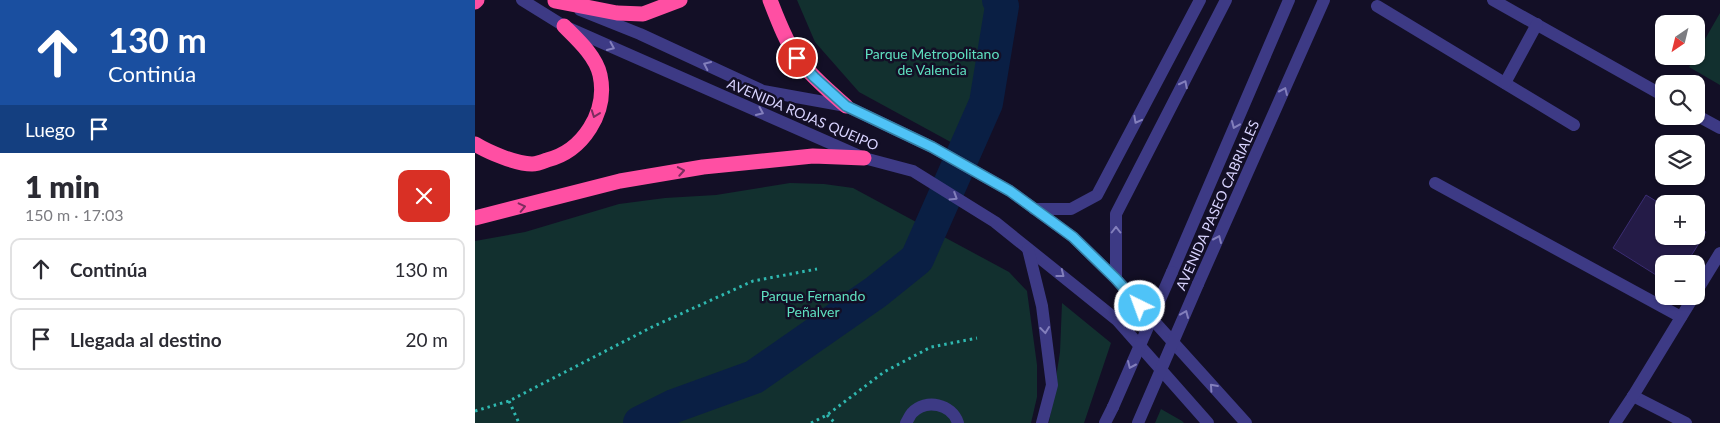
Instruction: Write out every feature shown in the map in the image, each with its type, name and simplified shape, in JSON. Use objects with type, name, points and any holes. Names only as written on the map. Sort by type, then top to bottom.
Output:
[{"type":"highway","points":[[555,0],[617,13],[643,14],[680,0]]},
{"type":"highway","points":[[770,0],[797,58],[814,77],[846,106]]},
{"type":"highway","points":[[475,144],[487,152],[533,164],[557,158],[574,148],[585,136],[596,115],[602,93],[600,73],[587,50],[558,22]]},
{"type":"highway","points":[[475,218],[620,181],[703,168],[813,156],[863,158]]},
{"type":"street","name":"AVENIDA ROJAS QUEIPO","points":[[522,0],[558,22],[863,158],[913,171],[995,222],[1117,320],[1208,423]]},
{"type":"street","name":"AVENIDA ROJAS QUEIPO","points":[[555,0],[641,34],[763,91],[846,106],[932,147],[1010,191],[1073,237],[1116,279],[1246,423]]},
{"type":"street","points":[[1034,209],[1071,209],[1097,195],[1200,0]]},
{"type":"street","points":[[1116,279],[1116,214],[1226,0]]},
{"type":"street","name":"AVENIDA PASEO CABRIALES","points":[[1105,423],[1289,0]]},
{"type":"street","name":"AVENIDA PASEO CABRIALES","points":[[1138,423],[1324,0]]},
{"type":"street","points":[[1493,0],[1655,91]]},
{"type":"street","points":[[1377,6],[1574,125]]},
{"type":"street","points":[[1505,83],[1537,24]]},
{"type":"street","points":[[1705,120],[1720,128]]},
{"type":"street","points":[[1435,183],[1681,318]]},
{"type":"street","points":[[1028,248],[1042,306],[1052,385],[1042,423]]},
{"type":"street","points":[[1705,277],[1720,252]]},
{"type":"street","points":[[1615,423],[1688,305]]},
{"type":"street","points":[[1633,396],[1686,423]]},
{"type":"street","points":[[906,423],[911,413],[920,407],[931,404],[942,406],[951,411],[958,423]]},
{"type":"path","points":[[475,411],[509,401],[652,327],[753,281],[817,269]]},
{"type":"path","points":[[811,423],[827,415],[884,372],[931,347],[977,338]]},
{"type":"path","points":[[509,401],[519,423]]},
{"type":"path","points":[[827,415],[835,423]]},
{"type":"green space","name":"Parque Metropolitano de Valencia","points":[[797,0],[995,0],[1005,17],[981,125],[969,152],[859,92],[815,42]]},
{"type":"green space","points":[[1720,13],[1720,85],[1689,67],[1690,65],[1705,65],[1705,39]]},
{"type":"green space","name":"Parque Fernando Peñalver","points":[[790,183],[824,184],[853,188],[1009,272],[1027,291],[1037,365],[1037,397],[1031,423],[475,423],[475,241],[525,232],[619,204],[665,198],[716,195]]},
{"type":"green space","points":[[1062,303],[1111,343],[1084,423],[1049,423],[1060,352]]},
{"type":"green space","points":[[1161,409],[1182,421],[1184,423],[1155,423]]},
{"type":"building","points":[[1646,195],[1655,200],[1655,245],[1698,245],[1692,255],[1655,255],[1655,274],[1613,248]]},
{"type":"waterway","points":[[640,423],[674,406],[754,377],[876,292],[917,259],[986,103],[1002,6],[999,0]]},
{"type":"route","points":[[797,58],[814,77],[846,106],[932,147],[1010,191],[1073,237],[1116,279],[1140,306]]}]
